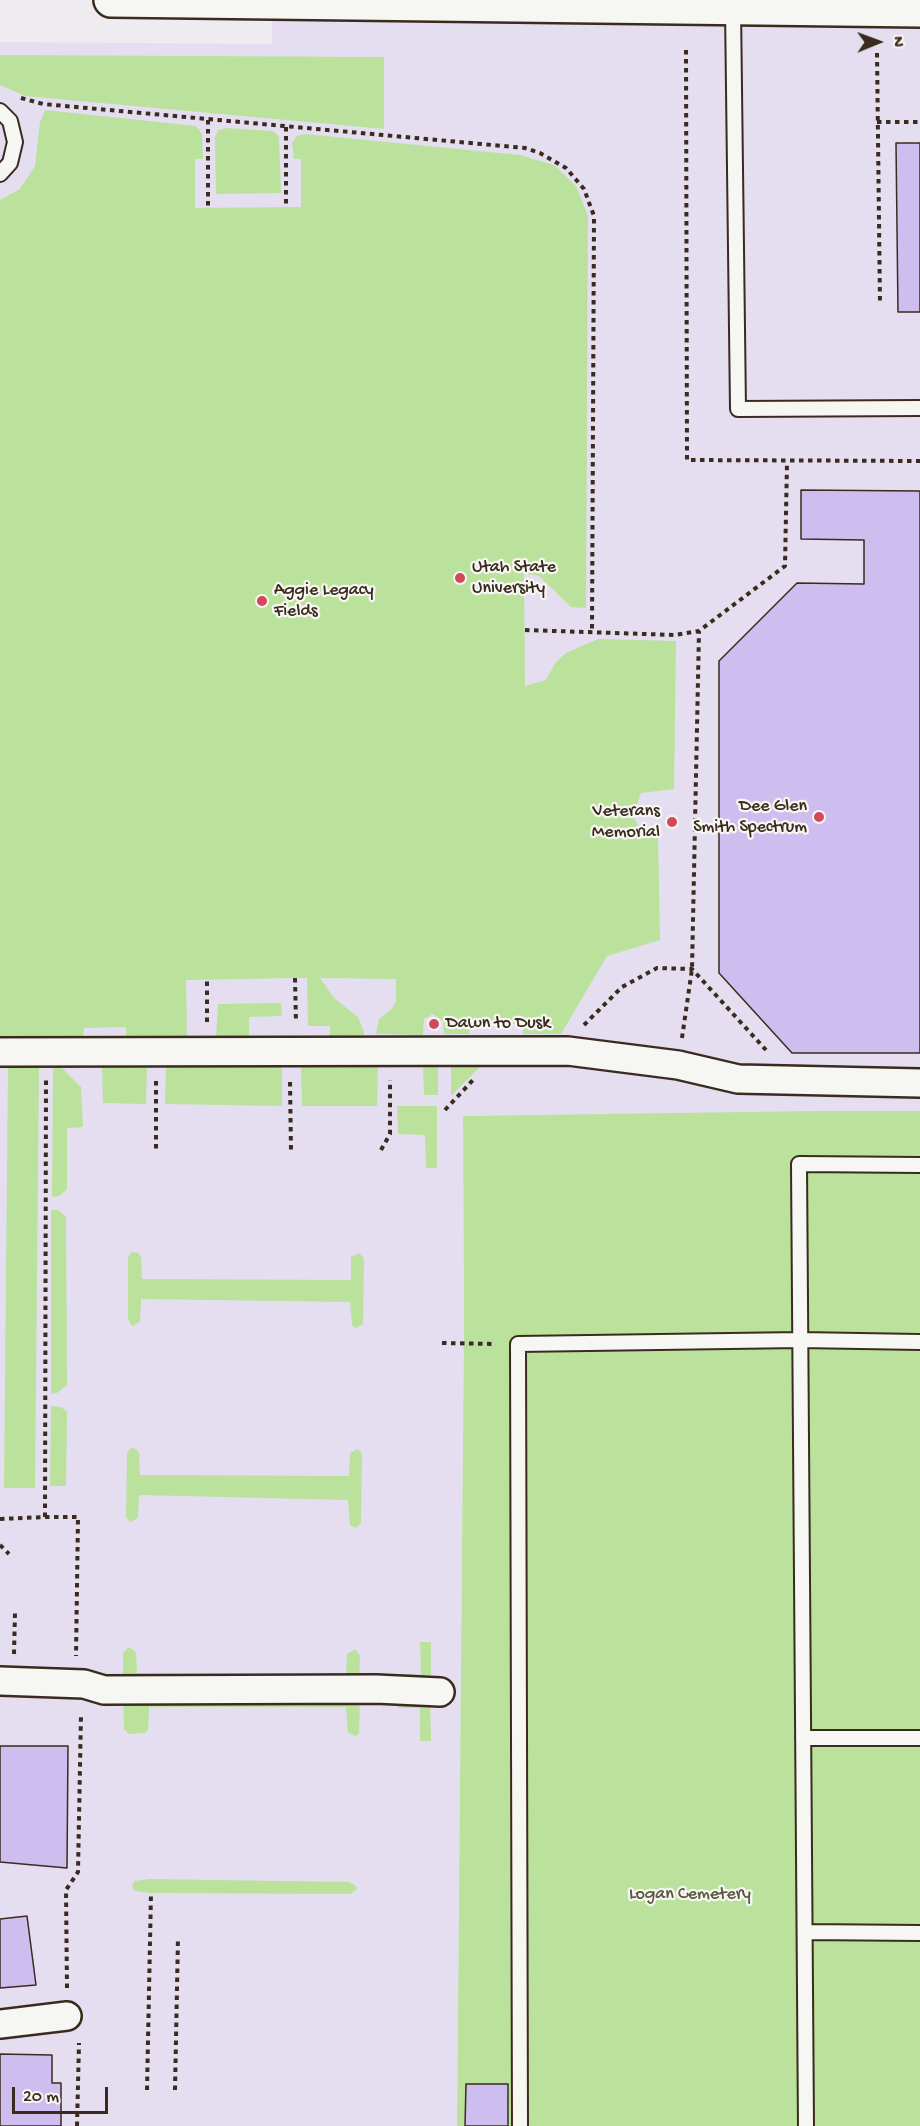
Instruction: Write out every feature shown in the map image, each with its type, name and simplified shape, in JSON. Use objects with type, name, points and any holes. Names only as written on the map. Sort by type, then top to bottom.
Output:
[{"type":"main road","points":[[111,0],[920,10]]},
{"type":"street","points":[[0,1052],[390,1049],[568,1051],[678,1065],[738,1079],[920,1083]]},
{"type":"street","points":[[7,1681],[77,1683],[104,1690],[440,1692]]},
{"type":"street","points":[[0,2024],[67,2016]]},
{"type":"lane","points":[[733,8],[738,409],[920,408]]},
{"type":"lane","points":[[0,111],[10,121],[15,142],[10,163],[0,174]]},
{"type":"lane","points":[[806,2126],[799,1164],[920,1165]]},
{"type":"lane","points":[[520,2126],[518,1344],[800,1340],[920,1342]]},
{"type":"lane","points":[[803,1738],[920,1738]]},
{"type":"lane","points":[[805,1932],[920,1933]]},
{"type":"path","points":[[877,53],[880,304]]},
{"type":"path","points":[[11,96],[43,104],[525,148],[540,153],[566,168],[584,189],[594,216],[592,631]]},
{"type":"path","points":[[208,120],[208,208]]},
{"type":"path","points":[[877,122],[920,122]]},
{"type":"path","points":[[286,126],[286,207]]},
{"type":"path","points":[[525,630],[675,635],[699,631],[785,566],[787,462]]},
{"type":"path","points":[[678,1065],[692,969],[699,631]]},
{"type":"path","points":[[568,1051],[587,1019],[622,987],[657,968],[692,969],[794,1080]]},
{"type":"path","points":[[295,978],[296,1051]]},
{"type":"path","points":[[207,980],[207,1050]]},
{"type":"path","points":[[381,1150],[390,1134],[390,1049]]},
{"type":"path","points":[[45,1052],[45,1517]]},
{"type":"path","points":[[156,1102],[156,1149]]},
{"type":"path","points":[[291,1106],[291,1150]]},
{"type":"path","points":[[442,1343],[518,1344]]},
{"type":"path","points":[[0,1519],[78,1517],[75,1617],[77,1683],[82,1733],[78,1872],[66,1890],[67,2016],[80,2034],[77,2126]]},
{"type":"path","points":[[0,1545],[9,1554]]},
{"type":"path","points":[[7,1681],[15,1612]]},
{"type":"path","points":[[147,2090],[151,1893]]},
{"type":"path","points":[[175,2090],[178,1937]]},
{"type":"shaded area","name":"Utah State University","points":[[272,0],[920,25],[920,1111],[463,1116],[464,1323],[457,2126],[0,2126],[0,42],[272,44]]},
{"type":"green space","points":[[0,55],[384,57],[384,129],[25,96],[0,85]]},
{"type":"green space","name":"Aggie Legacy Fields","points":[[45,110],[196,126],[202,134],[203,159],[195,159],[195,208],[301,207],[301,159],[294,159],[292,143],[297,136],[305,134],[520,155],[554,165],[576,186],[588,216],[586,608],[571,607],[539,576],[524,573],[525,686],[546,680],[555,663],[566,653],[598,639],[676,641],[674,789],[641,793],[633,816],[644,837],[658,836],[660,940],[607,956],[561,1034],[523,1034],[523,1024],[470,1025],[469,1034],[444,1034],[443,1021],[433,1014],[424,1019],[423,1035],[376,1034],[379,1019],[392,1009],[396,1001],[396,979],[320,978],[334,998],[358,1017],[364,1032],[364,1035],[330,1036],[330,1026],[308,1026],[307,978],[295,978],[186,980],[187,1037],[126,1036],[126,1027],[84,1028],[83,1037],[0,1037],[0,200],[20,189],[35,166],[40,122]]},
{"type":"green space","points":[[226,128],[273,131],[279,137],[281,193],[216,194],[215,137],[218,130]]},
{"type":"green space","points":[[281,1003],[282,1016],[249,1017],[249,1037],[216,1037],[218,1004]]},
{"type":"green space","points":[[282,1064],[282,1106],[165,1104],[166,1066]]},
{"type":"green space","points":[[378,1064],[377,1106],[302,1106],[301,1065]]},
{"type":"green space","points":[[423,1064],[438,1064],[438,1095],[424,1095]]},
{"type":"green space","points":[[451,1064],[483,1064],[451,1096]]},
{"type":"green space","points":[[53,1066],[60,1066],[81,1087],[83,1127],[67,1128],[67,1189],[59,1196],[52,1197]]},
{"type":"green space","points":[[102,1066],[147,1066],[146,1104],[103,1103]]},
{"type":"green space","points":[[8,1067],[39,1067],[35,1488],[4,1488]]},
{"type":"green space","points":[[397,1106],[437,1106],[437,1168],[426,1168],[425,1135],[398,1134]]},
{"type":"green space","name":"Logan Cemetery","points":[[920,1111],[920,2126],[457,2126],[464,1323],[463,1116]]},
{"type":"green space","points":[[51,1210],[58,1210],[66,1217],[67,1385],[57,1393],[51,1394]]},
{"type":"green space","points":[[132,1252],[138,1253],[141,1257],[142,1279],[351,1280],[351,1257],[359,1253],[364,1258],[363,1324],[356,1328],[352,1325],[350,1302],[141,1299],[140,1322],[132,1326],[128,1319],[128,1257]]},
{"type":"green space","points":[[51,1406],[61,1407],[67,1412],[66,1486],[50,1486]]},
{"type":"green space","points":[[131,1448],[136,1449],[139,1453],[140,1475],[349,1476],[350,1453],[358,1449],[362,1454],[361,1523],[356,1528],[350,1525],[348,1500],[139,1495],[138,1518],[130,1522],[126,1517],[127,1453]]},
{"type":"green space","points":[[420,1642],[431,1642],[431,1679],[396,1677],[400,1674],[421,1675]]},
{"type":"green space","points":[[129,1647],[136,1652],[137,1673],[346,1675],[347,1654],[355,1649],[360,1656],[359,1683],[123,1682],[123,1653]]},
{"type":"green space","points":[[123,1698],[360,1699],[359,1733],[356,1736],[348,1733],[346,1707],[149,1707],[148,1730],[144,1733],[129,1734],[124,1729]]},
{"type":"green space","points":[[395,1699],[430,1702],[431,1741],[420,1741],[420,1708],[399,1708]]},
{"type":"green space","points":[[150,1879],[348,1882],[355,1885],[357,1889],[350,1894],[151,1893],[135,1891],[132,1887],[134,1881]]},
{"type":"building","points":[[896,143],[920,143],[920,312],[898,312]]},
{"type":"building","name":"Dee Glen Smith Spectrum","points":[[801,490],[920,491],[920,1053],[792,1053],[719,973],[719,661],[797,583],[864,584],[864,540],[801,539]]},
{"type":"building","points":[[0,1746],[68,1746],[67,1868],[0,1862]]},
{"type":"building","points":[[27,1916],[36,1985],[0,1988],[0,1919]]},
{"type":"building","points":[[0,2054],[52,2055],[52,2083],[61,2083],[61,2126],[0,2126]]},
{"type":"building","points":[[466,2084],[508,2084],[508,2126],[465,2126]]},
{"type":"place","name":"Utah State University","points":[[460,578]]},
{"type":"place","name":"Aggie Legacy Fields","points":[[262,601]]},
{"type":"place","name":"Dee Glen Smith Spectrum","points":[[819,817]]},
{"type":"place","name":"Veterans Memorial","points":[[672,822]]},
{"type":"place","name":"Dawn to Dusk","points":[[434,1024]]}]
